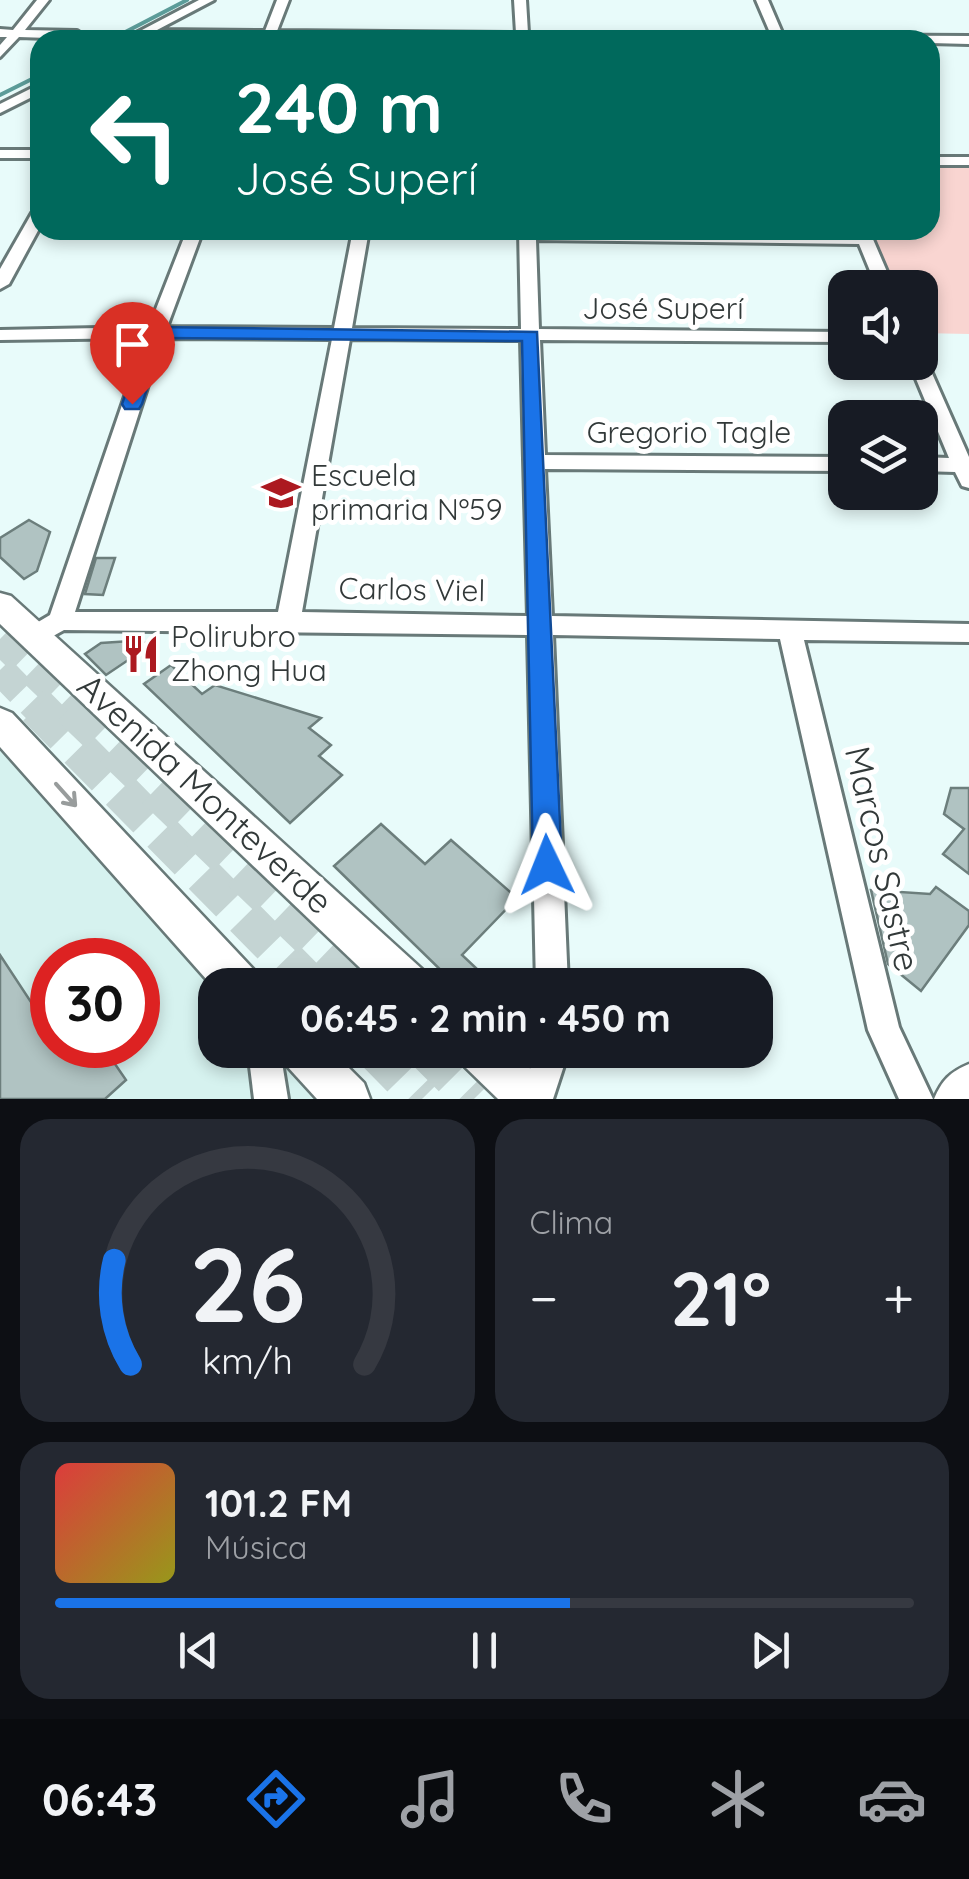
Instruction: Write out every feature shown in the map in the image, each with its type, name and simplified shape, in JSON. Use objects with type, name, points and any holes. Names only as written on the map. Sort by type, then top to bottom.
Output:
[{"type":"main road","name":"Avenida Monteverde","points":[[0,604],[48,628],[391,968]]},
{"type":"main road","points":[[0,723],[223,968]]},
{"type":"main road","points":[[318,1068],[348,1099]]},
{"type":"main road","points":[[498,1068],[533,1099]]},
{"type":"main road","points":[[956,1099],[969,1086]]},
{"type":"street","points":[[0,53],[43,0]]},
{"type":"street","points":[[152,30],[208,0]]},
{"type":"street","points":[[271,30],[283,0]]},
{"type":"street","points":[[520,0],[522,30]]},
{"type":"street","points":[[762,0],[775,30]]},
{"type":"street","points":[[0,33],[30,34]]},
{"type":"street","points":[[940,40],[969,40]]},
{"type":"street","points":[[0,110],[30,94]]},
{"type":"street","points":[[0,154],[30,154]]},
{"type":"street","points":[[940,161],[969,161]]},
{"type":"street","points":[[0,284],[30,231]]},
{"type":"street","points":[[48,628],[191,240]]},
{"type":"street","points":[[288,620],[358,240]]},
{"type":"street","points":[[527,240],[551,968]]},
{"type":"street","points":[[865,240],[878,270]]},
{"type":"street","name":"José Superí","points":[[0,335],[156,332],[828,337]]},
{"type":"street","points":[[926,380],[965,473]]},
{"type":"street","name":"Gregorio Tagle","points":[[533,462],[828,464]]},
{"type":"street","points":[[938,468],[965,473]]},
{"type":"street","name":"Carlos Viel","points":[[48,628],[288,620],[969,633]]},
{"type":"street","name":"Marcos Sastre","points":[[790,630],[884,1030],[916,1099]]},
{"type":"street","points":[[267,1068],[271,1099]]},
{"type":"street","points":[[533,1099],[546,1068]]},
{"type":"shaded area","points":[[940,164],[969,165],[969,334],[938,333],[938,270],[888,270],[874,240],[940,240]]},
{"type":"shaded area","points":[[0,740],[200,968],[198,1068],[299,1068],[327,1099],[0,1099]]},
{"type":"building","points":[[29,520],[50,532],[37,571],[24,579],[0,557],[0,538]]},
{"type":"building","points":[[96,558],[115,558],[103,595],[85,594]]},
{"type":"building","points":[[101,643],[152,644],[106,675],[85,654]]},
{"type":"building","points":[[171,665],[202,694],[215,685],[321,718],[309,728],[331,745],[319,756],[342,775],[290,823],[144,684]]},
{"type":"building","points":[[951,788],[969,788],[969,874],[943,854],[964,829],[944,814]]},
{"type":"building","points":[[381,824],[425,864],[451,840],[517,898],[462,955],[476,968],[439,968],[334,866]]},
{"type":"building","points":[[936,887],[969,911],[969,925],[921,991],[888,964],[871,890],[930,894]]},
{"type":"building","points":[[0,955],[30,1001],[30,1068],[118,1068],[126,1080],[105,1099],[0,1099]]},
{"type":"waterway","points":[[129,30],[187,0]]},
{"type":"waterway","points":[[0,95],[30,80]]},
{"type":"tunnel","points":[[0,639],[73,710]]},
{"type":"tunnel","points":[[0,670],[39,710]]},
{"type":"tunnel","points":[[37,707],[294,968]]},
{"type":"tunnel","points":[[71,707],[341,968]]},
{"type":"tunnel","points":[[392,1068],[422,1099]]},
{"type":"tunnel","points":[[443,1068],[474,1099]]},
{"type":"place","name":"Escuela primaria Nº59","points":[[281,493]]},
{"type":"place","name":"Polirubro Zhong Hua","points":[[141,654]]},
{"type":"route","points":[[132,404],[156,332],[531,336],[547,865]]}]
